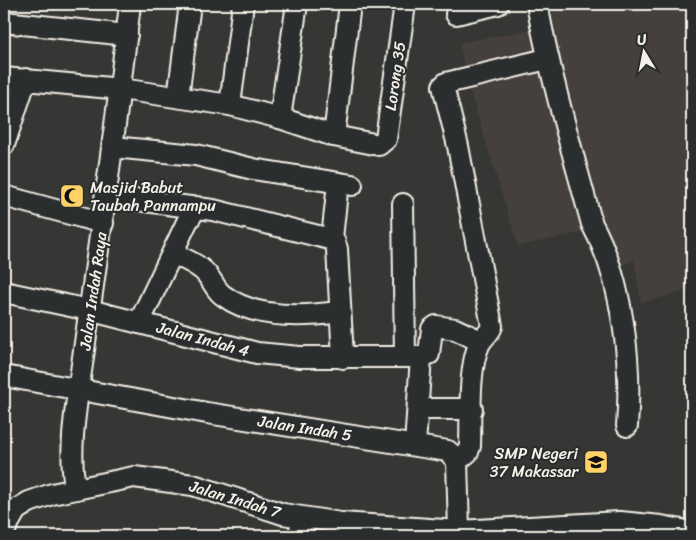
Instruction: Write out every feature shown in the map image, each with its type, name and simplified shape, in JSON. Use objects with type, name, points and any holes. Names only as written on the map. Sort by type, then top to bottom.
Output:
[{"type":"street","name":"Jalan Indah Raya","points":[[76,490],[72,466],[78,390],[114,147],[130,4]]},
{"type":"street","points":[[178,97],[190,4]]},
{"type":"street","points":[[230,105],[243,4]]},
{"type":"street","points":[[280,118],[296,4]]},
{"type":"street","points":[[4,78],[121,89],[230,105],[280,118],[334,136],[350,4]]},
{"type":"street","name":"Lorong 35","points":[[334,136],[379,145],[386,139],[405,4]]},
{"type":"street","points":[[456,14],[498,4]]},
{"type":"street","points":[[537,4],[547,59],[592,224],[601,239],[619,305],[626,338],[629,380],[627,426]]},
{"type":"street","points":[[4,22],[127,35]]},
{"type":"street","points":[[459,531],[457,461],[455,456],[462,456],[468,452],[475,362],[481,341],[490,333],[490,313],[458,146],[443,86],[446,83],[547,59]]},
{"type":"street","points":[[4,145],[26,79]]},
{"type":"street","points":[[114,147],[196,155],[253,169],[345,184],[332,238],[337,249],[343,358]]},
{"type":"street","points":[[4,196],[103,223]]},
{"type":"street","points":[[107,196],[197,207],[332,238]]},
{"type":"street","points":[[403,204],[418,409],[415,445]]},
{"type":"street","points":[[139,323],[197,207]]},
{"type":"street","points":[[173,253],[208,275],[214,286],[223,296],[248,309],[264,313],[313,314],[339,312]]},
{"type":"street","name":"Jalan Indah 4","points":[[4,292],[89,310],[257,354],[343,358],[413,357]]},
{"type":"street","points":[[413,357],[429,354],[432,329],[436,326],[455,329],[481,341]]},
{"type":"street","name":"Jalan Indah 5","points":[[4,376],[78,390],[415,445],[448,451],[455,456]]},
{"type":"street","points":[[418,409],[472,409]]},
{"type":"street","name":"Jalan Indah 7","points":[[4,531],[16,510],[29,502],[134,477],[193,485],[304,518],[341,524],[459,531],[620,522],[674,532],[692,532]]},
{"type":"shaded area","points":[[568,4],[692,4],[692,289],[641,303],[634,260],[619,266],[585,232],[518,246],[470,91],[459,43],[534,29],[555,7]]},
{"type":"place","name":"Masjid Babut Taubah Pannampu","points":[[72,196]]},
{"type":"place","name":"SMP Negeri 37 Makassar","points":[[596,462]]}]
